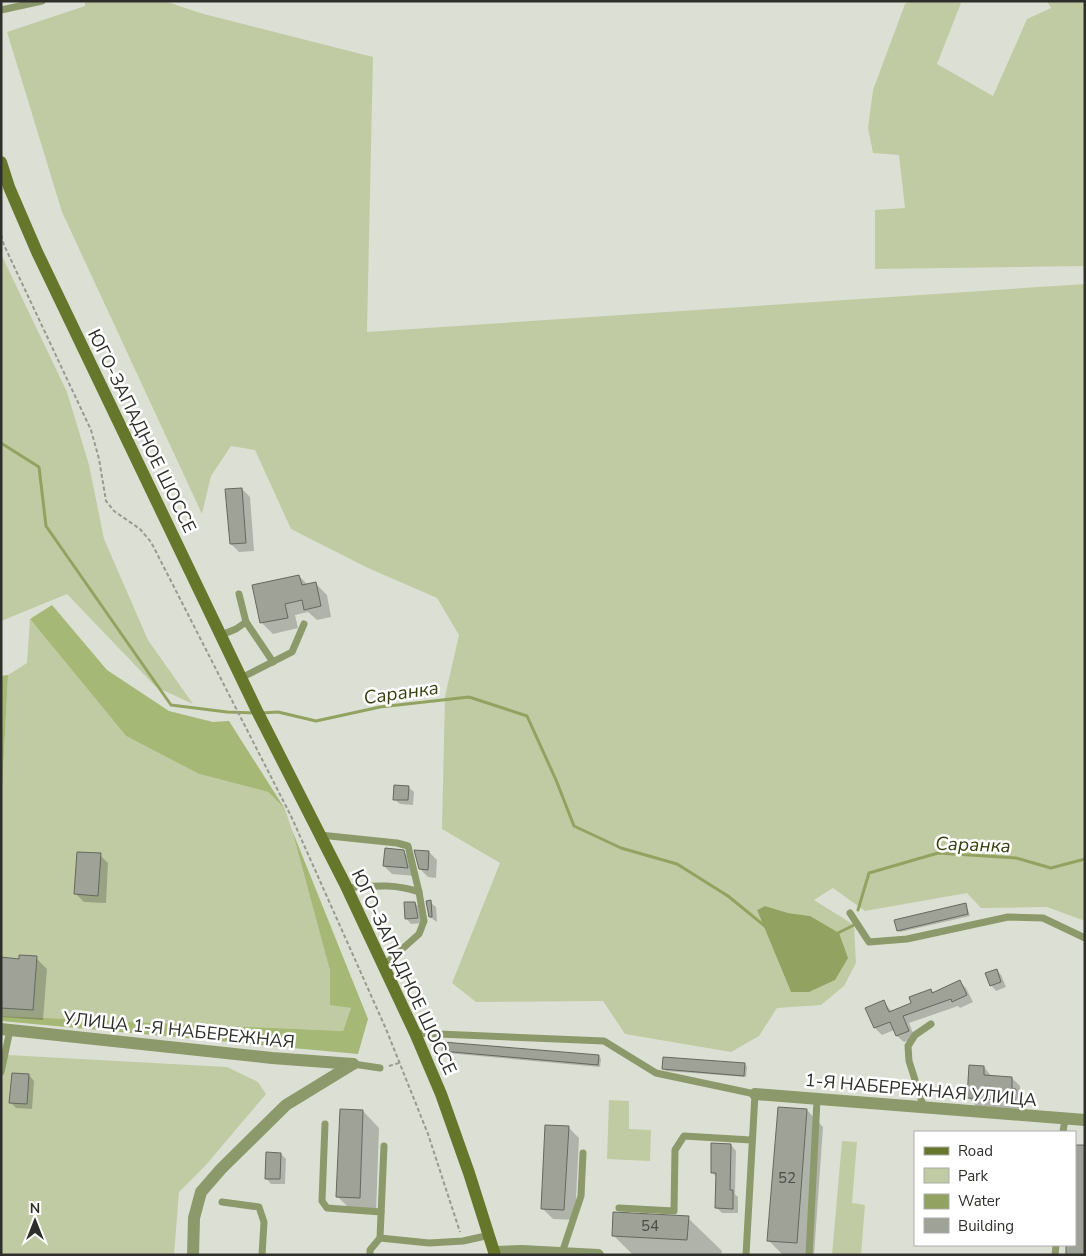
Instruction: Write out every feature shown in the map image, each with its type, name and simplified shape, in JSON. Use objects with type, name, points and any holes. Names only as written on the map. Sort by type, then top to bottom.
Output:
[{"type":"main road","name":"ЮГО-ЗАПАДНОЕ ШОССЕ","points":[[1,162],[9,187],[37,252],[220,635],[347,888],[415,1033],[441,1094],[490,1235],[494,1254]]},
{"type":"street","name":"УЛИЦА 1-Я НАБЕРЕЖНАЯ","points":[[6,1030],[272,1058],[353,1064]]},
{"type":"street","points":[[193,1255],[194,1218],[201,1192],[221,1169],[286,1105],[353,1064]]},
{"type":"street","name":"1-Я НАБЕРЕЖНАЯ УЛИЦА","points":[[755,1094],[1085,1120]]},
{"type":"street","points":[[494,1254],[562,1253],[598,1255]]},
{"type":"lane","points":[[1,10],[42,1]]},
{"type":"lane","points":[[239,594],[246,622],[273,662]]},
{"type":"lane","points":[[220,635],[236,629],[246,622]]},
{"type":"lane","points":[[241,678],[292,652],[304,624]]},
{"type":"lane","points":[[320,835],[397,843],[408,846],[424,921],[419,934],[383,966]]},
{"type":"lane","points":[[347,888],[404,887],[419,892]]},
{"type":"lane","points":[[850,913],[869,942],[907,940],[1008,917],[1043,918],[1085,938]]},
{"type":"lane","points":[[924,1108],[909,1061],[908,1046],[915,1035],[932,1024]]},
{"type":"lane","points":[[1,1072],[6,1030]]},
{"type":"lane","points":[[415,1033],[604,1042],[656,1073],[755,1094],[746,1255]]},
{"type":"lane","points":[[353,1064],[380,1068]]},
{"type":"lane","points":[[809,1255],[816,1100]]},
{"type":"lane","points":[[1063,1131],[1065,1119]]},
{"type":"lane","points":[[326,1124],[322,1201],[327,1208],[382,1212]]},
{"type":"lane","points":[[619,1208],[674,1211],[675,1150],[684,1136],[751,1140]]},
{"type":"lane","points":[[370,1255],[370,1250],[380,1238],[384,1146]]},
{"type":"lane","points":[[562,1253],[581,1196],[583,1153]]},
{"type":"lane","points":[[222,1202],[260,1208],[264,1222],[262,1255]]},
{"type":"lane","points":[[380,1238],[430,1243],[463,1241],[490,1235]]},
{"type":"path","points":[[1,235],[91,430],[99,458],[106,501],[114,511],[140,529],[151,542],[291,816],[386,1029],[428,1134],[463,1241]]},
{"type":"green space","points":[[85,1],[165,1],[200,13],[373,57],[367,332],[1085,284],[1085,921],[1047,907],[981,908],[967,893],[865,911],[833,888],[814,900],[854,925],[856,963],[844,986],[821,1005],[777,1008],[759,1036],[731,1052],[625,1034],[603,1001],[476,1002],[452,983],[500,863],[442,829],[445,696],[459,635],[437,598],[368,568],[291,529],[255,450],[231,446],[211,476],[202,514],[62,212],[7,32],[85,6]],"holes":[[[765,906],[788,913],[810,916],[791,992],[757,910]]]},
{"type":"green space","points":[[911,1],[956,1],[961,3],[937,64],[993,96],[1027,19],[1051,8],[1047,1],[1085,1],[1085,266],[875,269],[875,210],[905,208],[899,155],[873,153],[868,128],[873,90],[905,4]]},
{"type":"green space","points":[[1,254],[67,392],[89,465],[104,539],[148,640],[193,704],[156,687],[67,594],[1,621]]},
{"type":"green space","points":[[30,619],[126,736],[199,774],[268,792],[285,809],[330,971],[330,1004],[351,1008],[343,1031],[1,1016],[1,812],[8,675],[27,663]]},
{"type":"green space","points":[[1,1051],[8,1055],[227,1067],[258,1082],[266,1094],[206,1165],[179,1192],[174,1255],[1,1255]]},
{"type":"green space","points":[[609,1100],[629,1101],[629,1129],[651,1130],[650,1161],[607,1159]]},
{"type":"green space","points":[[842,1141],[857,1142],[852,1203],[865,1205],[861,1255],[832,1255]]},
{"type":"shaded area","points":[[52,605],[107,670],[169,711],[213,722],[229,721],[285,809],[268,792],[199,774],[126,736],[30,619]]},
{"type":"shaded area","points":[[8,675],[1,812],[1,676]]},
{"type":"shaded area","points":[[292,830],[368,1019],[358,1054],[1,1021],[1,1016],[343,1031],[351,1008],[330,1005],[330,971]]},
{"type":"water","points":[[765,906],[788,913],[810,916],[839,933],[848,958],[835,980],[809,992],[791,992],[757,910]]},
{"type":"building","points":[[242,488],[246,543],[230,544],[225,489]]},
{"type":"building","points":[[299,575],[302,585],[316,582],[321,606],[304,610],[302,600],[285,604],[288,618],[260,623],[252,585]]},
{"type":"building","points":[[394,785],[409,786],[408,800],[393,800]]},
{"type":"building","points":[[385,848],[404,850],[408,868],[383,866]]},
{"type":"building","points":[[414,850],[429,851],[428,870],[419,869]]},
{"type":"building","points":[[77,852],[101,853],[98,896],[74,894]]},
{"type":"building","points":[[431,900],[432,917],[429,917],[426,901]]},
{"type":"building","points":[[404,902],[415,902],[418,918],[405,919]]},
{"type":"building","points":[[966,903],[968,914],[897,931],[894,920]]},
{"type":"building","points":[[19,955],[37,956],[33,1010],[1,1008],[1,957],[19,959]]},
{"type":"building","points":[[997,969],[1001,982],[990,986],[985,973]]},
{"type":"building","points":[[960,980],[967,995],[952,1002],[951,999],[903,1016],[909,1031],[896,1036],[890,1022],[874,1028],[865,1008],[884,1000],[889,1012],[911,1003],[909,997],[931,989],[932,993]]},
{"type":"building","points":[[443,1042],[599,1055],[598,1065],[442,1051]]},
{"type":"building","points":[[663,1057],[745,1063],[744,1076],[662,1069]]},
{"type":"building","points":[[969,1065],[984,1066],[984,1075],[1012,1077],[1012,1089],[1016,1089],[1015,1101],[967,1098]]},
{"type":"building","points":[[12,1073],[29,1074],[27,1104],[9,1103]]},
{"type":"building","points":[[778,1107],[807,1109],[797,1243],[767,1241]]},
{"type":"building","points":[[340,1109],[363,1110],[360,1198],[336,1197]]},
{"type":"building","points":[[545,1125],[569,1126],[564,1210],[541,1209]]},
{"type":"building","points":[[711,1143],[731,1144],[730,1190],[733,1190],[733,1209],[715,1208],[716,1173],[711,1173]]},
{"type":"building","points":[[1076,1145],[1085,1145],[1085,1255],[1066,1255],[1066,1246],[1076,1246]]},
{"type":"building","points":[[266,1152],[281,1153],[280,1179],[265,1179]]},
{"type":"building","points":[[613,1212],[689,1216],[687,1240],[612,1236]]},
{"type":"waterway","name":"Саранка","points":[[1,443],[39,467],[46,526],[171,705],[227,712],[255,713]]},
{"type":"waterway","name":"Саранка","points":[[261,713],[278,712],[316,721],[380,707],[469,697],[527,716],[556,780],[574,826],[621,848],[677,864],[728,896],[766,927]]},
{"type":"waterway","name":"Саранка","points":[[858,910],[869,873],[938,853],[1016,858],[1051,868],[1085,859]]},
{"type":"waterway","name":"Саранка","points":[[836,934],[854,925]]}]
